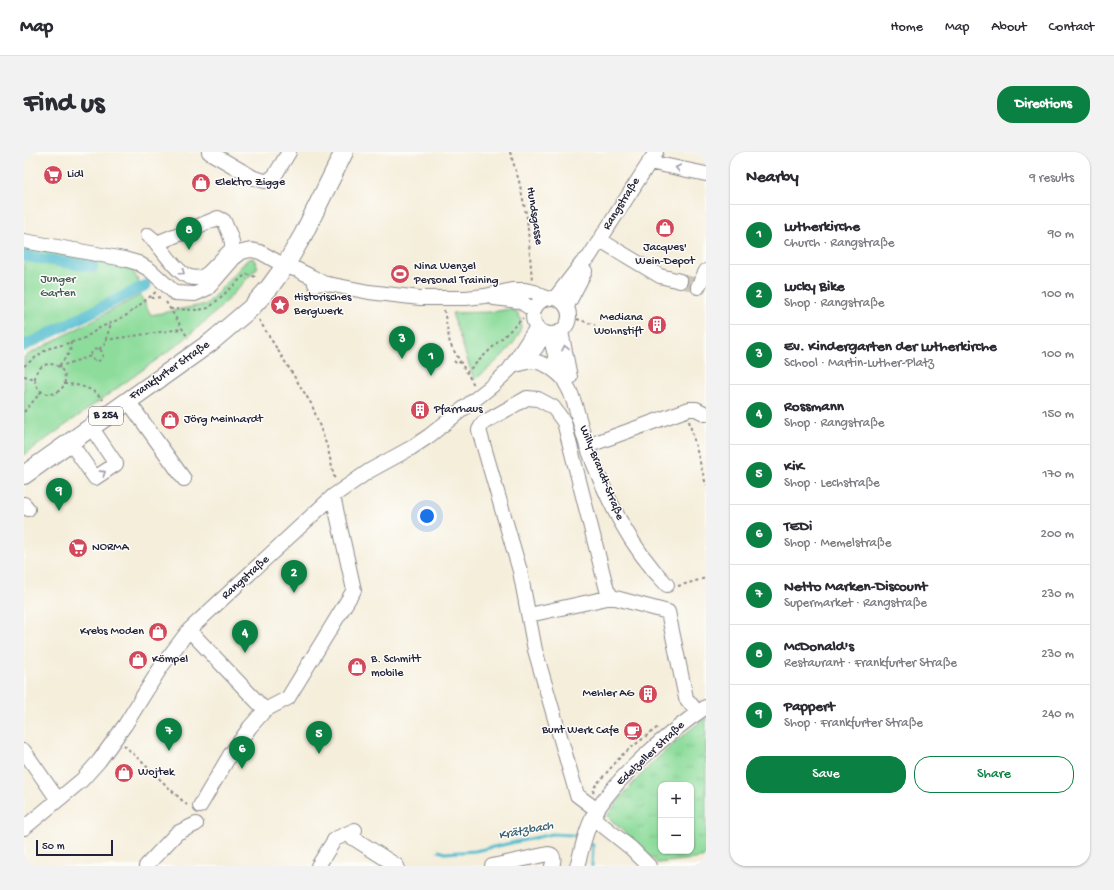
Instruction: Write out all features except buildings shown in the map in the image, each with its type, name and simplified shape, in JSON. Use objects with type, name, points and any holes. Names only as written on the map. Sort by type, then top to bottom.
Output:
[{"type":"main road","name":"Frankfurter Straße","points":[[24,475],[227,330],[251,308],[269,288],[285,266],[303,235],[341,153]]},
{"type":"street","points":[[209,152],[254,178],[268,181],[275,175],[289,152]]},
{"type":"street","points":[[652,155],[706,174]]},
{"type":"street","name":"Rangstraße","points":[[550,298],[589,257],[652,155]]},
{"type":"street","points":[[218,218],[224,221],[232,242],[232,246],[231,250],[207,273],[200,277],[189,277],[182,273],[169,260],[153,239],[218,218]]},
{"type":"street","points":[[600,240],[660,276],[680,281]]},
{"type":"street","points":[[24,241],[124,259],[138,263],[150,270],[175,293],[195,294],[208,288],[234,258],[242,252],[248,250],[259,252],[285,266],[298,270],[323,283],[393,296],[420,298],[466,298],[485,296],[512,290],[535,292],[550,298],[560,299],[567,306],[570,315],[569,320],[565,328],[548,331],[533,319],[523,303],[519,301],[485,296]]},
{"type":"street","name":"Rangstraße","points":[[567,306],[586,268],[589,257]]},
{"type":"street","points":[[698,287],[706,271]]},
{"type":"street","points":[[530,313],[538,303],[550,298]]},
{"type":"street","name":"Rangstraße","points":[[24,828],[82,780],[99,761],[157,672],[189,630],[334,490],[411,448],[429,436],[489,389],[514,367],[548,331]]},
{"type":"street","name":"Willy-Brandt-Straße","points":[[548,331],[563,378],[571,394],[587,446],[615,513],[635,546],[654,571],[672,585]]},
{"type":"street","name":"Willy-Brandt-Straße","points":[[548,331],[571,381],[571,394]]},
{"type":"street","points":[[514,367],[526,362],[537,362],[552,368],[563,378]]},
{"type":"street","points":[[612,597],[607,590],[564,422],[553,407],[538,399],[527,398],[483,423],[479,430],[520,571],[535,650],[577,796],[593,818],[631,848],[649,866]]},
{"type":"street","points":[[128,401],[184,479]]},
{"type":"street","points":[[587,446],[686,410],[696,409],[706,414]]},
{"type":"street","points":[[70,442],[95,478],[116,464],[91,427]]},
{"type":"street","points":[[200,806],[230,755],[250,727],[266,710],[288,698],[354,590],[334,490]]},
{"type":"street","points":[[529,615],[612,597],[668,612],[686,698],[702,710]]},
{"type":"street","points":[[189,630],[266,710]]},
{"type":"street","name":"Edelzeller Straße","points":[[577,866],[593,818],[605,799],[645,755],[702,710]]},
{"type":"street","points":[[24,751],[58,800]]},
{"type":"street","points":[[146,866],[177,832],[196,824]]},
{"type":"street","points":[[318,866],[346,834],[397,866]]},
{"type":"street","points":[[492,866],[551,854],[554,859],[552,866]]},
{"type":"path","name":"Hundsgasse","points":[[510,152],[519,180],[527,218],[533,284]]},
{"type":"path","points":[[24,366],[48,349],[83,339],[100,327],[127,315],[150,298],[164,284]]},
{"type":"path","points":[[150,298],[164,297],[188,338]]},
{"type":"path","points":[[444,308],[450,344],[475,388]]},
{"type":"path","points":[[466,373],[530,313]]},
{"type":"path","points":[[259,319],[312,405],[328,449],[334,490]]},
{"type":"path","points":[[577,319],[595,325]]},
{"type":"path","points":[[58,367],[90,356],[93,350],[99,349],[104,345],[111,323]]},
{"type":"path","points":[[105,340],[182,329]]},
{"type":"path","points":[[58,367],[70,352],[71,342]]},
{"type":"path","points":[[90,356],[92,360],[96,362],[102,360],[103,354],[99,349]]},
{"type":"path","points":[[458,358],[454,361],[457,364],[460,362]]},
{"type":"path","points":[[52,364],[58,367],[65,377],[64,384],[60,390],[56,393],[46,394],[41,392],[35,384],[34,378],[42,366],[52,364]]},
{"type":"path","points":[[24,376],[34,378]]},
{"type":"path","points":[[64,384],[75,384],[88,389],[97,393],[103,400]]},
{"type":"path","points":[[24,412],[41,392]]},
{"type":"path","points":[[686,410],[706,485]]},
{"type":"path","points":[[672,585],[706,578]]},
{"type":"path","points":[[114,740],[124,745],[190,808],[196,824]]},
{"type":"green space","name":"Junger Garten","points":[[24,246],[131,267],[140,284],[24,342]]},
{"type":"green space","points":[[253,258],[258,267],[219,309],[180,343],[24,455],[24,357],[140,295],[151,315],[207,304],[247,260]]},
{"type":"green space","points":[[510,309],[517,312],[521,320],[521,328],[517,337],[512,345],[496,362],[474,380],[452,313],[492,312]]},
{"type":"green space","points":[[706,718],[706,855],[702,858],[657,863],[607,816],[623,795],[650,765],[695,725]]},
{"type":"waterway","points":[[24,256],[93,267]]},
{"type":"waterway","points":[[24,346],[146,285]]},
{"type":"waterway","name":"Krätzbach","points":[[439,851],[445,853],[475,851],[552,834],[572,835],[580,839]]},
{"type":"waterway","name":"Krätzbach","points":[[587,842],[593,845],[592,866]]},
{"type":"tunnel","points":[[680,281],[706,287]]},
{"type":"place","name":"Lidl","points":[[53,175]]},
{"type":"place","name":"Elektro Zigge","points":[[201,183]]},
{"type":"place","name":"Jacques' Wein-Depot","points":[[665,228]]},
{"type":"place","name":"McDonald's","points":[[189,250]]},
{"type":"place","name":"Nina Wenzel Personal Training","points":[[400,274]]},
{"type":"place","name":"Historisches Bergwerk","points":[[280,305]]},
{"type":"place","name":"Mediana Wohnstift","points":[[657,325]]},
{"type":"place","name":"Ev. Kindergarten der Lutherkirche","points":[[402,359]]},
{"type":"place","name":"Lutherkirche","points":[[431,376]]},
{"type":"place","name":"Pfarrhaus","points":[[420,410]]},
{"type":"place","name":"Jörg Meinhardt","points":[[170,420]]},
{"type":"place","name":"Pappert","points":[[59,511]]},
{"type":"place","name":"NORMA","points":[[78,548]]},
{"type":"place","name":"Lucky Bike","points":[[294,593]]},
{"type":"place","name":"Krebs Moden","points":[[158,632]]},
{"type":"place","name":"Rossmann","points":[[245,653]]},
{"type":"place","name":"Kömpel","points":[[138,660]]},
{"type":"place","name":"B. Schmitt mobile","points":[[357,667]]},
{"type":"place","name":"Mehler AG","points":[[648,694]]},
{"type":"place","name":"Bunt Werk Cafe","points":[[633,731]]},
{"type":"place","name":"Netto Marken-Discount","points":[[169,751]]},
{"type":"place","name":"KiK","points":[[319,754]]},
{"type":"place","name":"TEDi","points":[[242,769]]},
{"type":"place","name":"Wojtek","points":[[124,773]]}]
